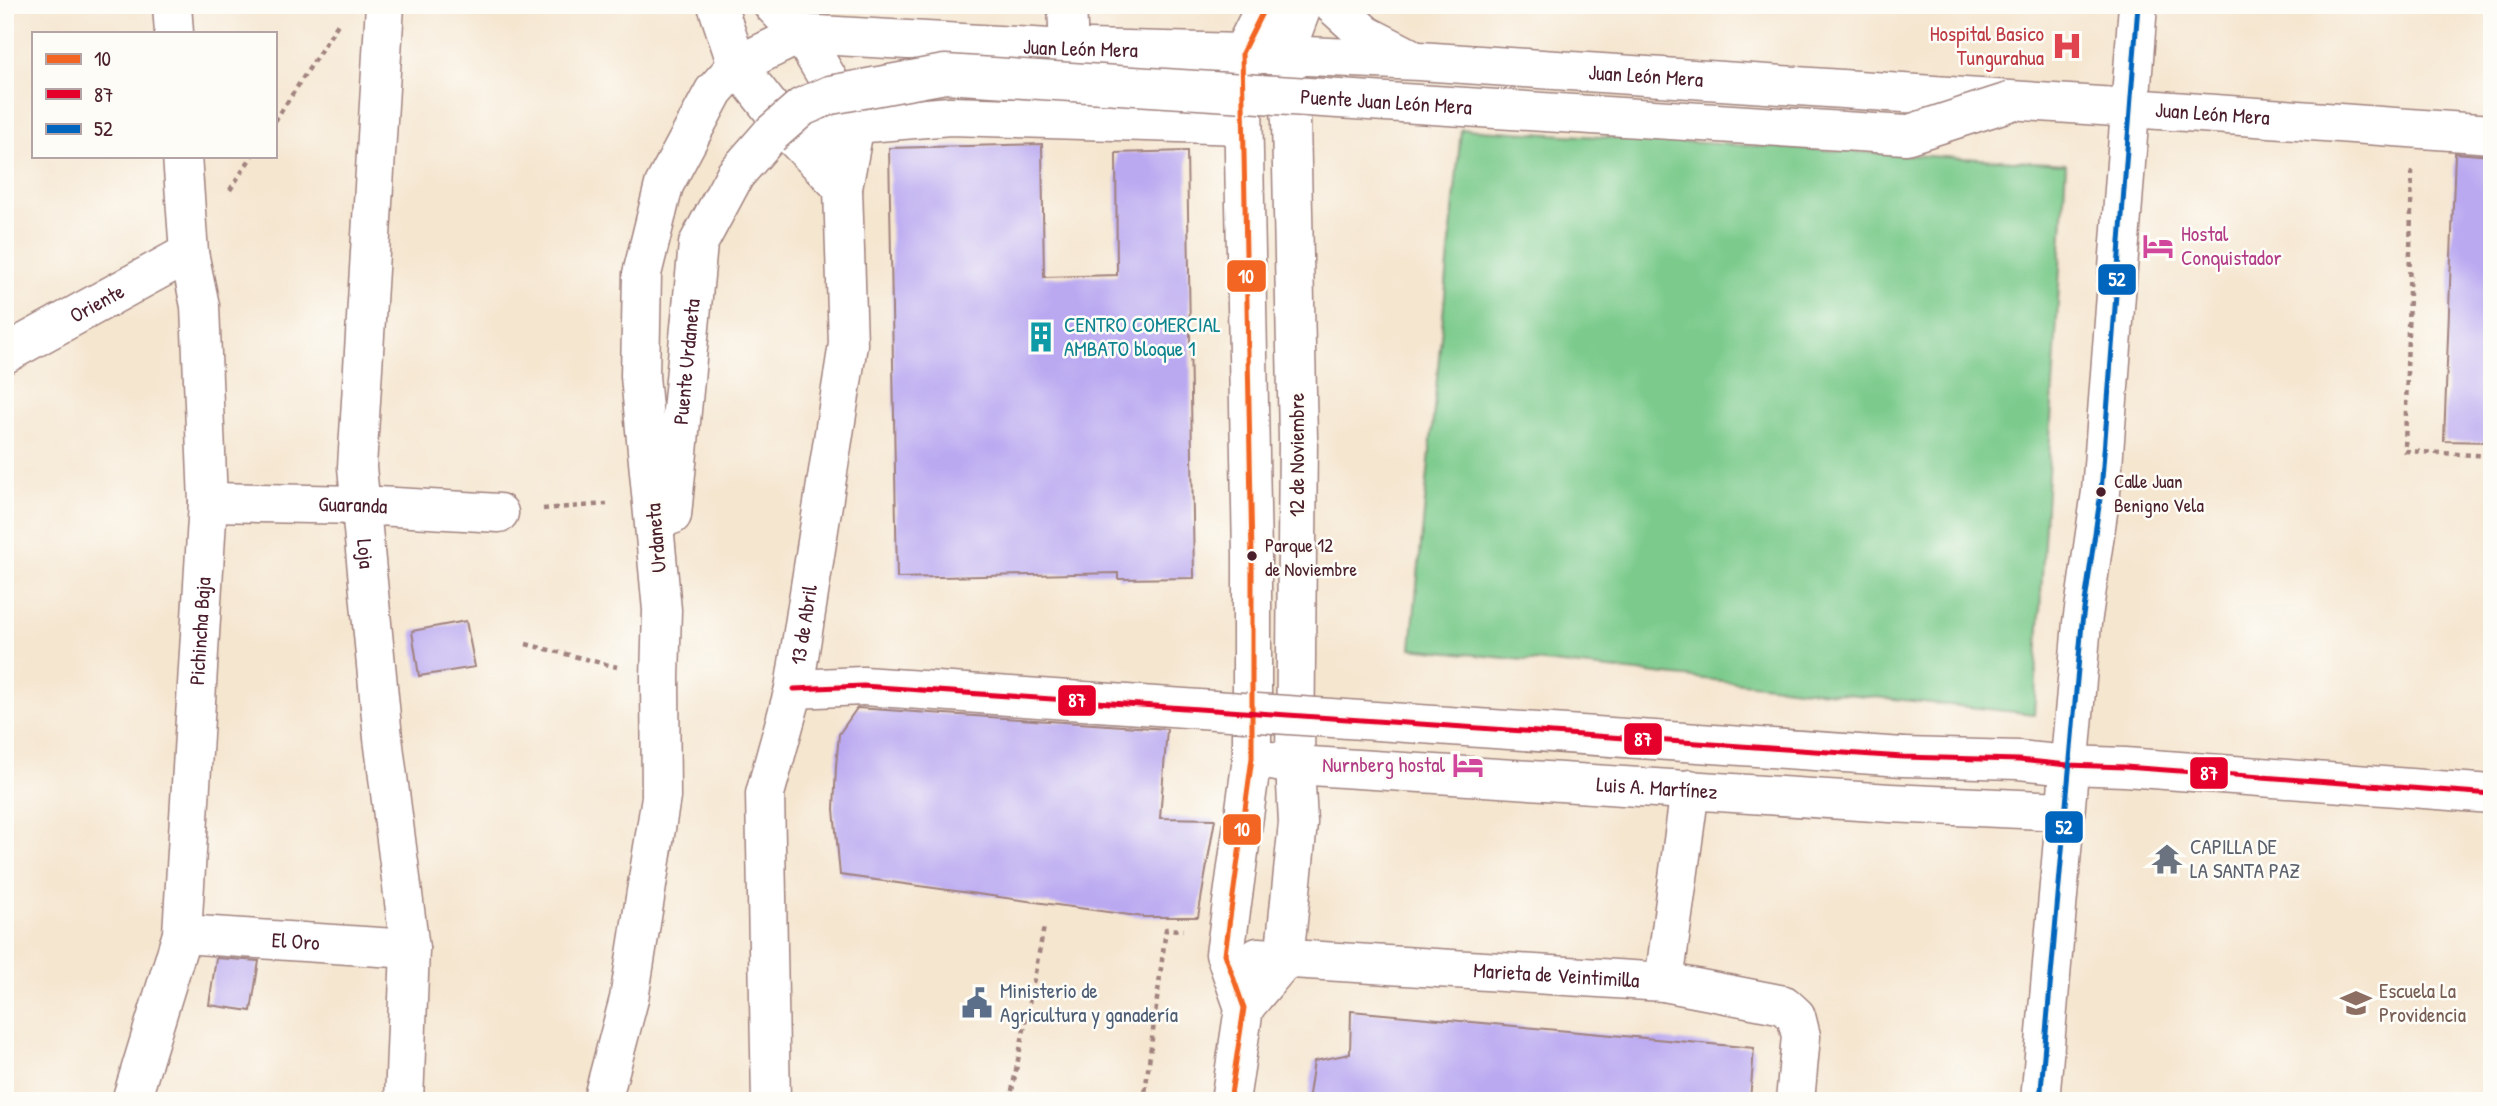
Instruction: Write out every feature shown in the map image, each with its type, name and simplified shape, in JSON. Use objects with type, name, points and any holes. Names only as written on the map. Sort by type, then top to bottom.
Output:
[{"type":"street","points":[[172,5],[174,32]]},
{"type":"street","name":"Loja","points":[[385,5],[356,467],[383,738],[410,949],[404,1101]]},
{"type":"street","points":[[717,5],[737,65],[783,137],[843,188]]},
{"type":"street","points":[[772,5],[802,34],[855,124]]},
{"type":"street","points":[[1067,5],[1069,48]]},
{"type":"street","points":[[1230,1101],[1244,1008],[1227,944],[1252,758],[1242,53],[1266,5]]},
{"type":"street","points":[[1284,55],[1303,5]]},
{"type":"street","points":[[1333,5],[1366,35],[1419,61]]},
{"type":"street","points":[[2040,1101],[2082,623],[2101,492],[2138,5]]},
{"type":"street","name":"Urdaneta","points":[[602,1101],[629,999],[660,797],[662,610],[654,500],[640,376],[642,274],[664,186],[714,91],[737,65],[802,34]]},
{"type":"street","name":"Juan León Mera","points":[[802,34],[1069,48],[1419,61],[2492,134]]},
{"type":"street","name":"12 de Noviembre","points":[[1284,55],[1291,121],[1298,438],[1295,765],[1298,823],[1284,960]]},
{"type":"street","name":"Puente Juan León Mera","points":[[783,137],[802,107],[831,96],[945,74],[1906,135],[2012,101]]},
{"type":"street","points":[[783,137],[855,124],[950,117],[1244,125]]},
{"type":"street","name":"13 de Abril","points":[[771,1101],[765,793],[794,689],[848,344],[843,188],[855,124]]},
{"type":"street","name":"Puente Urdaneta","points":[[662,610],[698,244],[734,175],[783,137]]},
{"type":"street","name":"Pichincha Baja","points":[[131,1101],[182,934],[208,502],[200,306],[189,253],[183,158]]},
{"type":"street","name":"Oriente","points":[[5,355],[189,253]]},
{"type":"street","name":"Guaranda","points":[[208,502],[360,505],[499,513]]},
{"type":"street","points":[[794,689],[863,686],[1903,757],[2019,760],[2492,794]]},
{"type":"street","name":"Luis A. Martínez","points":[[1252,758],[1295,765],[1890,803],[2064,811]]},
{"type":"street","points":[[1664,982],[1690,789]]},
{"type":"street","name":"El Oro","points":[[182,934],[410,949]]},
{"type":"street","name":"Marieta de Veintimilla","points":[[1227,944],[1284,960],[1664,982],[1784,1005],[1796,1016],[1801,1035],[1795,1101]]},
{"type":"street","points":[[1244,1008],[1284,960]]},
{"type":"path","points":[[276,119],[343,17]]},
{"type":"path","points":[[2413,128],[2404,451],[2492,456]]},
{"type":"path","points":[[499,513],[654,500]]},
{"type":"path","points":[[527,644],[660,678]]},
{"type":"path","points":[[1010,1101],[1044,927]]},
{"type":"path","points":[[1144,1101],[1166,929],[1227,944]]},
{"type":"green space","name":"Parque 12 de Noviembre","points":[[1461,129],[2066,164],[2034,714],[1411,648]]},
{"type":"building","name":"CENTRO COMERCIAL AMBATO bloque 1","points":[[1042,144],[1044,277],[1117,275],[1116,153],[1187,151],[1194,578],[1118,579],[1118,573],[897,578],[889,148]]},
{"type":"building","points":[[2455,153],[2492,156],[2492,442],[2444,441]]},
{"type":"building","points":[[466,621],[475,667],[419,676],[412,631]]},
{"type":"building","points":[[857,708],[1167,729],[1160,818],[1215,819],[1198,917],[1144,917],[840,875],[834,809],[839,734]]},
{"type":"building","points":[[216,958],[259,961],[251,1011],[209,1005]]},
{"type":"building","points":[[1351,1011],[1754,1048],[1750,1101],[1308,1101],[1314,1061],[1350,1054]]},
{"type":"transit line","name":"10","points":[[1230,1101],[1244,1008],[1225,954],[1252,758],[1252,556],[1242,53],[1266,5]]},
{"type":"transit line","name":"52","points":[[2040,1101],[2082,623],[2101,492],[2138,5]]},
{"type":"transit line","name":"87","points":[[794,689],[863,686],[1903,757],[2019,760],[2125,767],[2492,794]]},
{"type":"place","name":"Hospital Basico Tungurahua","points":[[2067,46]]},
{"type":"place","name":"Hostal Conquistador","points":[[2158,246]]},
{"type":"place","name":"CENTRO COMERCIAL AMBATO bloque 1","points":[[1041,337]]},
{"type":"place","name":"Calle Juan Benigno Vela","points":[[2101,492]]},
{"type":"place","name":"Parque 12 de Noviembre","points":[[1252,556]]},
{"type":"place","name":"Nurnberg hostal","points":[[1468,765]]},
{"type":"place","name":"CAPILLA DE LA SANTA PAZ","points":[[2167,859]]},
{"type":"place","name":"Ministerio de Agricultura y ganadería","points":[[977,1003]]},
{"type":"place","name":"Escuela La Providencia","points":[[2356,1003]]}]
